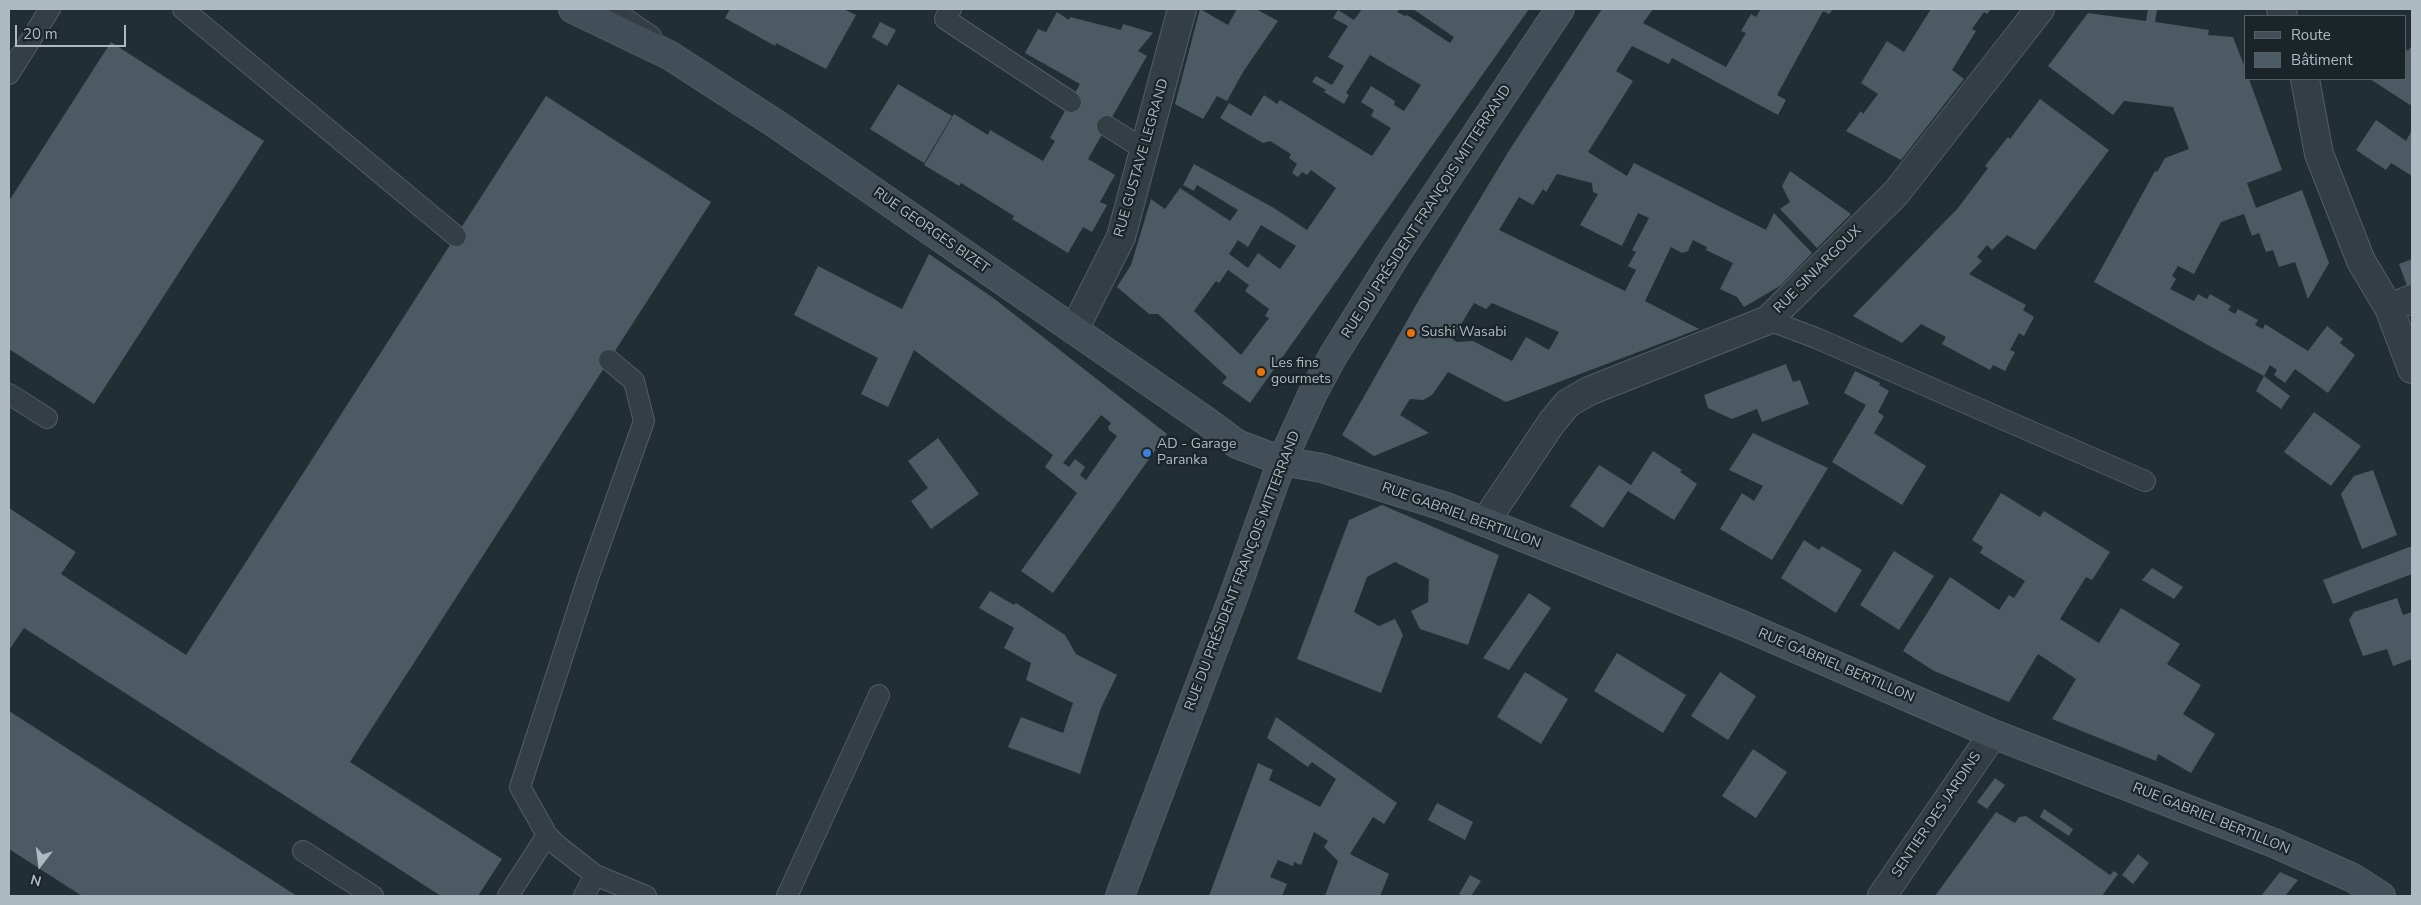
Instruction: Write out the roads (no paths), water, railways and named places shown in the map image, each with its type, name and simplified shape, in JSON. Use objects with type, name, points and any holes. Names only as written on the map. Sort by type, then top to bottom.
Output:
[{"type":"main road","name":"RUE GEORGES BIZET","points":[[573,9],[669,55],[784,130],[1237,444],[1282,461]]},
{"type":"main road","name":"RUE DU PRÉSIDENT FRANÇOIS MITTERRAND","points":[[1120,896],[1234,595],[1282,461],[1312,396],[1397,253],[1560,9]]},
{"type":"main road","name":"RUE GABRIEL BERTILLON","points":[[1282,461],[1322,468],[1446,507],[1485,522],[1742,625],[1993,734],[2274,843],[2353,878],[2381,896]]},
{"type":"street","name":"RUE GUSTAVE LEGRAND","points":[[1074,330],[1121,237],[1182,9]]},
{"type":"street","name":"RUE SINIARGOUX","points":[[1485,522],[1552,422],[1568,404],[1589,391],[1768,320],[1896,193],[2040,9]]},
{"type":"street","points":[[2306,80],[2319,154],[2361,261],[2400,303],[2412,369]]},
{"type":"street","name":"SENTIER DES JARDINS","points":[[1882,896],[1993,734]]},
{"type":"lane","points":[[9,74],[50,9]]},
{"type":"lane","points":[[183,9],[456,236]]},
{"type":"lane","points":[[611,9],[648,33],[669,55]]},
{"type":"lane","points":[[951,9],[945,19],[1071,102]]},
{"type":"lane","points":[[1107,126],[1145,150]]},
{"type":"lane","points":[[1768,320],[1816,338],[2144,481]]},
{"type":"lane","points":[[609,360],[634,381],[644,421],[588,578],[520,787],[547,836],[595,875],[646,896]]},
{"type":"lane","points":[[9,394],[47,418]]},
{"type":"lane","points":[[787,896],[879,695]]},
{"type":"lane","points":[[508,896],[547,836]]},
{"type":"lane","points":[[303,850],[373,896]]},
{"type":"lane","points":[[584,896],[595,875]]},
{"type":"place","name":"Sushi Wasabi","points":[[1411,333]]},
{"type":"place","name":"Les fins gourmets","points":[[1261,372]]},
{"type":"place","name":"AD - Garage Paranka","points":[[1147,453]]}]
